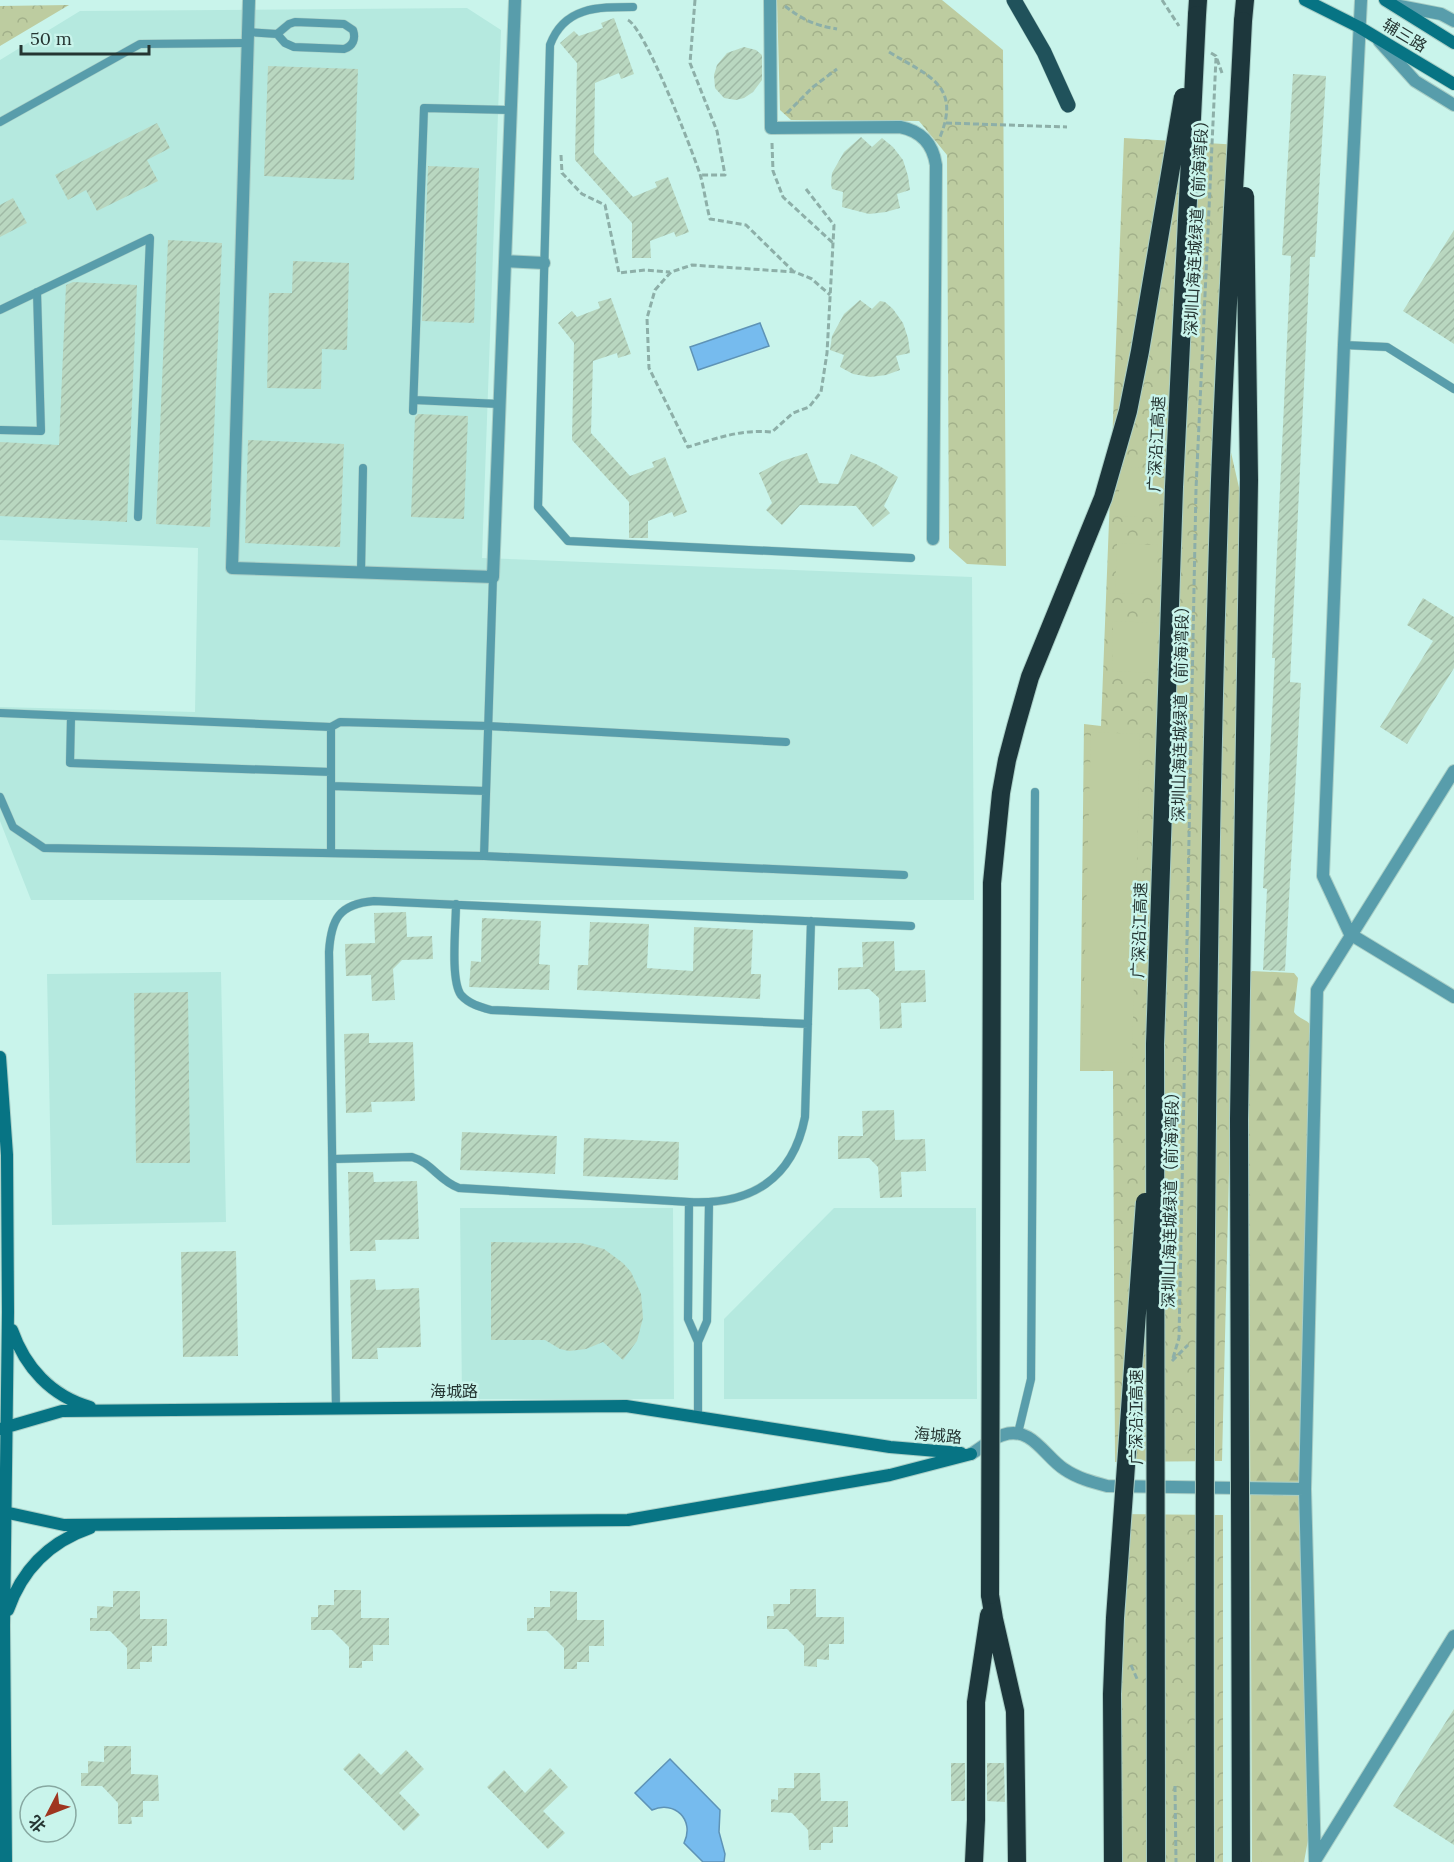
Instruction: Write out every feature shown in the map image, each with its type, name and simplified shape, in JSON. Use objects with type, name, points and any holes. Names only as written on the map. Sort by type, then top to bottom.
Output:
[{"type":"highway","points":[[1205,1862],[1204,1302],[1210,876],[1219,506],[1245,0]]},
{"type":"highway","points":[[974,1862],[976,1702],[990,1595],[993,883],[1001,793],[1010,749],[1030,677],[1103,498],[1128,411],[1197,8]]},
{"type":"highway","name":"广深沿江高速","points":[[1156,1862],[1155,1044],[1173,487],[1197,8]]},
{"type":"highway","points":[[1241,1862],[1239,1119],[1249,480],[1243,21]]},
{"type":"highway","points":[[1113,1862],[1112,1694],[1115,1618],[1155,1044]]},
{"type":"highway","points":[[990,1595],[1016,1718],[1017,1862]]},
{"type":"main road","points":[[1014,0],[1044,52],[1068,105]]},
{"type":"main road","name":"辅三路","points":[[1305,0],[1359,27],[1454,84]]},
{"type":"main road","name":"辅三路","points":[[1388,2],[1454,44]]},
{"type":"main road","points":[[0,1057],[7,1155],[8,1312],[3,1511],[6,1862]]},
{"type":"main road","points":[[8,1312],[16,1343],[33,1371],[58,1393],[72,1401],[103,1410]]},
{"type":"main road","name":"海城路","points":[[4,1428],[62,1411],[626,1406],[890,1447],[971,1454]]},
{"type":"main road","name":"海城路","points":[[3,1511],[64,1525],[628,1520],[890,1475],[971,1454]]},
{"type":"main road","points":[[4,1626],[14,1594],[22,1579],[38,1559],[72,1535],[104,1525]]},
{"type":"street","points":[[249,0],[232,567],[493,577],[514,0]]},
{"type":"street","points":[[770,0],[771,128],[900,127],[912,129],[920,135],[934,153],[936,189],[933,539]]},
{"type":"street","points":[[1361,0],[1344,345],[1323,876],[1350,934],[1454,997]]},
{"type":"street","points":[[1388,2],[1441,14],[1454,21]]},
{"type":"street","points":[[1377,38],[1410,76],[1454,105]]},
{"type":"street","points":[[505,261],[544,263]]},
{"type":"street","points":[[1317,1861],[1305,1489],[1317,990],[1454,771]]},
{"type":"street","points":[[971,1454],[1004,1435],[1018,1433],[1032,1439],[1061,1468],[1076,1477],[1107,1486],[1305,1489]]},
{"type":"street","points":[[1317,1861],[1454,1636]]},
{"type":"lane","points":[[633,7],[604,7],[573,16],[554,33],[550,45],[538,507],[568,541],[911,558]]},
{"type":"lane","points":[[0,122],[140,44],[277,34],[295,22],[344,24],[353,30],[354,38],[351,45],[344,49],[294,48],[285,43],[277,34]]},
{"type":"lane","points":[[413,411],[424,108],[510,110]]},
{"type":"lane","points":[[0,310],[150,238],[138,517]]},
{"type":"lane","points":[[0,430],[41,431],[37,292]]},
{"type":"lane","points":[[1344,345],[1387,347],[1454,389]]},
{"type":"lane","points":[[414,400],[500,404]]},
{"type":"lane","points":[[361,572],[363,468]]},
{"type":"lane","points":[[484,856],[493,577]]},
{"type":"lane","points":[[0,713],[331,727],[340,722],[488,726],[786,742]]},
{"type":"lane","points":[[71,717],[70,763],[331,772]]},
{"type":"lane","points":[[331,727],[331,853]]},
{"type":"lane","points":[[331,786],[486,791]]},
{"type":"lane","points":[[1018,1433],[1031,1379],[1035,792]]},
{"type":"lane","points":[[0,797],[13,827],[44,848],[484,856],[904,875]]},
{"type":"lane","points":[[336,1408],[329,952],[330,935],[340,913],[349,906],[374,901],[911,926]]},
{"type":"lane","points":[[456,904],[454,981],[461,994],[474,1005],[491,1010],[808,1024]]},
{"type":"lane","points":[[333,1159],[412,1157],[421,1160],[448,1184],[459,1188],[709,1203],[742,1196],[764,1185],[783,1169],[793,1156],[806,1117],[811,921]]},
{"type":"lane","points":[[689,1202],[688,1319],[698,1342]]},
{"type":"lane","points":[[698,1417],[698,1342],[706,1321],[709,1203]]},
{"type":"path","points":[[695,0],[690,63],[717,131],[725,176],[700,175]]},
{"type":"path","points":[[1162,0],[1178,23]]},
{"type":"path","points":[[784,4],[801,18],[819,26],[837,29]]},
{"type":"path","points":[[627,19],[634,23],[649,48],[700,175],[710,219],[747,225],[795,272]]},
{"type":"path","points":[[889,52],[929,74],[940,86],[946,102],[946,123],[934,153]]},
{"type":"path","name":"深圳山海连城绿道（前海湾段）","points":[[1170,1364],[1179,1338],[1196,489],[1216,56]]},
{"type":"path","points":[[833,243],[783,197],[773,171],[771,128],[813,87],[837,69]]},
{"type":"path","points":[[946,123],[1067,127]]},
{"type":"path","points":[[561,149],[562,173],[582,194],[605,205],[619,273],[645,270],[671,272],[692,265],[795,272],[812,279],[830,295]]},
{"type":"path","points":[[671,272],[655,290],[647,318],[650,368],[688,447],[733,433],[755,430],[772,432],[793,413],[809,406],[818,398],[824,381],[834,225],[806,189]]},
{"type":"shaded area","points":[[467,8],[501,30],[482,558],[972,577],[974,900],[31,900],[0,821],[0,707],[195,712],[198,548],[0,540],[0,60],[80,11]]},
{"type":"shaded area","points":[[221,972],[226,1222],[52,1225],[47,974]]},
{"type":"shaded area","points":[[460,1208],[673,1208],[674,1399],[462,1399]]},
{"type":"shaded area","points":[[834,1208],[976,1208],[977,1399],[724,1399],[724,1319]]},
{"type":"green space","points":[[777,0],[942,0],[1003,50],[1006,566],[967,564],[949,548],[947,155],[919,121],[791,120],[780,110]]},
{"type":"green space","points":[[69,5],[0,46],[0,6]]},
{"type":"green space","points":[[1124,138],[1240,145],[1228,439],[1245,514],[1222,1461],[1115,1462],[1113,1071],[1080,1071],[1084,724],[1101,726]]},
{"type":"green space","points":[[1120,467],[1160,468],[1159,518],[1118,516]]},
{"type":"green space","points":[[1117,543],[1158,545],[1156,595],[1115,593]]},
{"type":"green space","points":[[1113,621],[1155,623],[1153,673],[1112,671]]},
{"type":"green space","points":[[1091,732],[1140,734],[1132,1063],[1082,1062]]},
{"type":"green space","points":[[1252,971],[1294,973],[1298,978],[1294,1012],[1310,1024],[1299,1497],[1308,1840],[1304,1862],[1252,1862],[1248,976]]},
{"type":"green space","points":[[1116,1514],[1223,1515],[1223,1862],[1115,1862]]},
{"type":"water","points":[[760,323],[769,346],[698,370],[690,347]]},
{"type":"water","points":[[670,1759],[720,1810],[719,1832],[725,1854],[724,1862],[703,1862],[684,1843],[687,1827],[681,1814],[668,1808],[652,1810],[635,1793]]},
{"type":"building","points":[[614,18],[634,74],[621,79],[619,73],[595,83],[594,153],[633,197],[657,187],[655,182],[668,177],[689,232],[676,237],[674,232],[650,241],[651,258],[632,258],[632,223],[575,160],[577,63],[560,43],[574,31],[579,36],[603,28],[601,23]]},
{"type":"building","points":[[744,47],[756,50],[762,55],[762,80],[753,92],[744,98],[736,100],[724,98],[715,88],[714,75],[717,65],[727,53]]},
{"type":"building","points":[[268,66],[358,69],[354,180],[264,176]]},
{"type":"building","points":[[1293,74],[1326,76],[1315,257],[1310,257],[1290,682],[1301,683],[1285,971],[1263,970],[1267,889],[1263,888],[1275,658],[1272,658],[1291,256],[1282,255]]},
{"type":"building","points":[[157,123],[170,148],[147,160],[158,181],[97,211],[86,190],[68,200],[55,175]]},
{"type":"building","points":[[861,137],[872,147],[882,138],[903,160],[910,190],[897,194],[900,208],[869,214],[842,207],[843,192],[832,189],[832,173],[844,152]]},
{"type":"building","points":[[428,166],[479,168],[474,323],[422,321]]},
{"type":"building","points":[[13,198],[27,223],[0,237],[0,205]]},
{"type":"building","points":[[1454,230],[1454,344],[1403,311]]},
{"type":"building","points":[[168,240],[222,243],[210,527],[156,524]]},
{"type":"building","points":[[293,261],[349,263],[347,350],[322,349],[321,389],[267,388],[269,293],[292,293]]},
{"type":"building","points":[[73,282],[137,285],[127,522],[0,516],[0,442],[59,445],[66,285]]},
{"type":"building","points":[[611,298],[631,354],[618,358],[617,353],[593,361],[591,433],[630,476],[654,467],[652,462],[665,457],[687,512],[674,517],[672,512],[648,521],[648,538],[629,538],[629,502],[572,440],[574,343],[558,323],[572,311],[577,317],[600,308],[598,302]]},
{"type":"building","points":[[860,300],[872,309],[880,301],[885,302],[903,323],[910,353],[896,356],[900,370],[870,377],[853,374],[840,367],[844,355],[830,350],[832,336],[844,314]]},
{"type":"building","points":[[418,414],[468,416],[464,519],[411,517],[415,417]]},
{"type":"building","points":[[248,440],[344,444],[340,547],[245,543]]},
{"type":"building","points":[[807,453],[819,483],[838,484],[851,454],[876,464],[898,477],[884,506],[890,513],[873,527],[856,506],[800,505],[782,525],[766,510],[772,503],[759,473],[782,461]]},
{"type":"building","points":[[1423,598],[1454,617],[1454,668],[1407,744],[1380,727],[1433,641],[1407,625]]},
{"type":"building","points":[[406,912],[407,937],[432,936],[433,959],[402,960],[393,969],[395,1000],[372,1001],[371,975],[346,976],[345,944],[375,943],[374,913]]},
{"type":"building","points":[[482,918],[541,921],[539,964],[550,965],[549,990],[469,987],[471,961],[481,962]]},
{"type":"building","points":[[590,922],[649,924],[647,968],[693,971],[694,927],[753,930],[751,974],[761,974],[760,999],[577,990],[578,965],[588,965]]},
{"type":"building","points":[[894,941],[895,971],[925,970],[926,1002],[901,1003],[902,1028],[880,1029],[879,998],[869,989],[838,990],[838,968],[863,967],[862,942]]},
{"type":"building","points":[[188,992],[190,1163],[136,1163],[134,993]]},
{"type":"building","points":[[369,1033],[369,1043],[413,1042],[415,1101],[371,1102],[372,1112],[346,1113],[344,1034]]},
{"type":"building","points":[[894,1110],[895,1140],[925,1139],[926,1171],[901,1172],[902,1197],[880,1198],[878,1167],[869,1158],[838,1159],[838,1136],[863,1136],[862,1111]]},
{"type":"building","points":[[462,1132],[557,1136],[555,1174],[460,1170]]},
{"type":"building","points":[[584,1138],[679,1142],[678,1180],[583,1176]]},
{"type":"building","points":[[348,1172],[373,1172],[374,1182],[417,1181],[419,1239],[375,1240],[376,1251],[350,1251]]},
{"type":"building","points":[[491,1242],[581,1243],[604,1249],[623,1263],[631,1272],[641,1294],[643,1318],[637,1341],[623,1360],[603,1342],[586,1349],[569,1351],[560,1349],[545,1340],[491,1340]]},
{"type":"building","points":[[236,1251],[238,1356],[183,1357],[181,1252]]},
{"type":"building","points":[[375,1279],[376,1290],[419,1288],[421,1347],[377,1348],[378,1359],[352,1359],[350,1280]]},
{"type":"building","points":[[790,1589],[816,1589],[816,1617],[844,1617],[844,1644],[829,1644],[829,1660],[817,1659],[817,1667],[804,1666],[804,1646],[787,1629],[767,1629],[767,1616],[774,1616],[773,1604],[790,1604]]},
{"type":"building","points":[[334,1590],[361,1590],[361,1618],[389,1618],[389,1645],[373,1645],[373,1661],[362,1661],[362,1668],[349,1668],[349,1647],[332,1630],[311,1630],[311,1617],[318,1617],[318,1605],[334,1605]]},
{"type":"building","points":[[113,1591],[140,1591],[140,1619],[167,1619],[167,1646],[152,1646],[152,1662],[140,1662],[140,1669],[127,1669],[127,1648],[110,1631],[90,1631],[90,1618],[97,1618],[97,1606],[113,1607]]},
{"type":"building","points":[[550,1591],[577,1592],[577,1620],[604,1620],[604,1646],[589,1646],[589,1662],[577,1662],[577,1669],[564,1669],[564,1648],[547,1631],[527,1631],[527,1618],[534,1618],[534,1607],[550,1607]]},
{"type":"building","points":[[1454,1709],[1454,1845],[1393,1806]]},
{"type":"building","points":[[104,1746],[131,1746],[131,1774],[158,1775],[159,1801],[143,1801],[143,1817],[131,1817],[132,1824],[118,1824],[118,1803],[102,1786],[81,1786],[81,1773],[88,1773],[88,1761],[104,1762]]},
{"type":"building","points":[[406,1750],[424,1769],[399,1793],[420,1815],[404,1831],[343,1769],[359,1753],[381,1775]]},
{"type":"building","points":[[951,1763],[965,1763],[965,1801],[951,1801]]},
{"type":"building","points":[[987,1763],[1004,1763],[1005,1802],[987,1801]]},
{"type":"building","points":[[550,1768],[568,1787],[543,1811],[565,1833],[548,1849],[487,1787],[504,1770],[525,1793]]},
{"type":"building","points":[[794,1773],[820,1773],[821,1801],[848,1801],[848,1827],[833,1827],[833,1843],[821,1843],[821,1850],[809,1850],[808,1830],[792,1813],[771,1812],[771,1799],[778,1800],[778,1788],[794,1788]]}]
